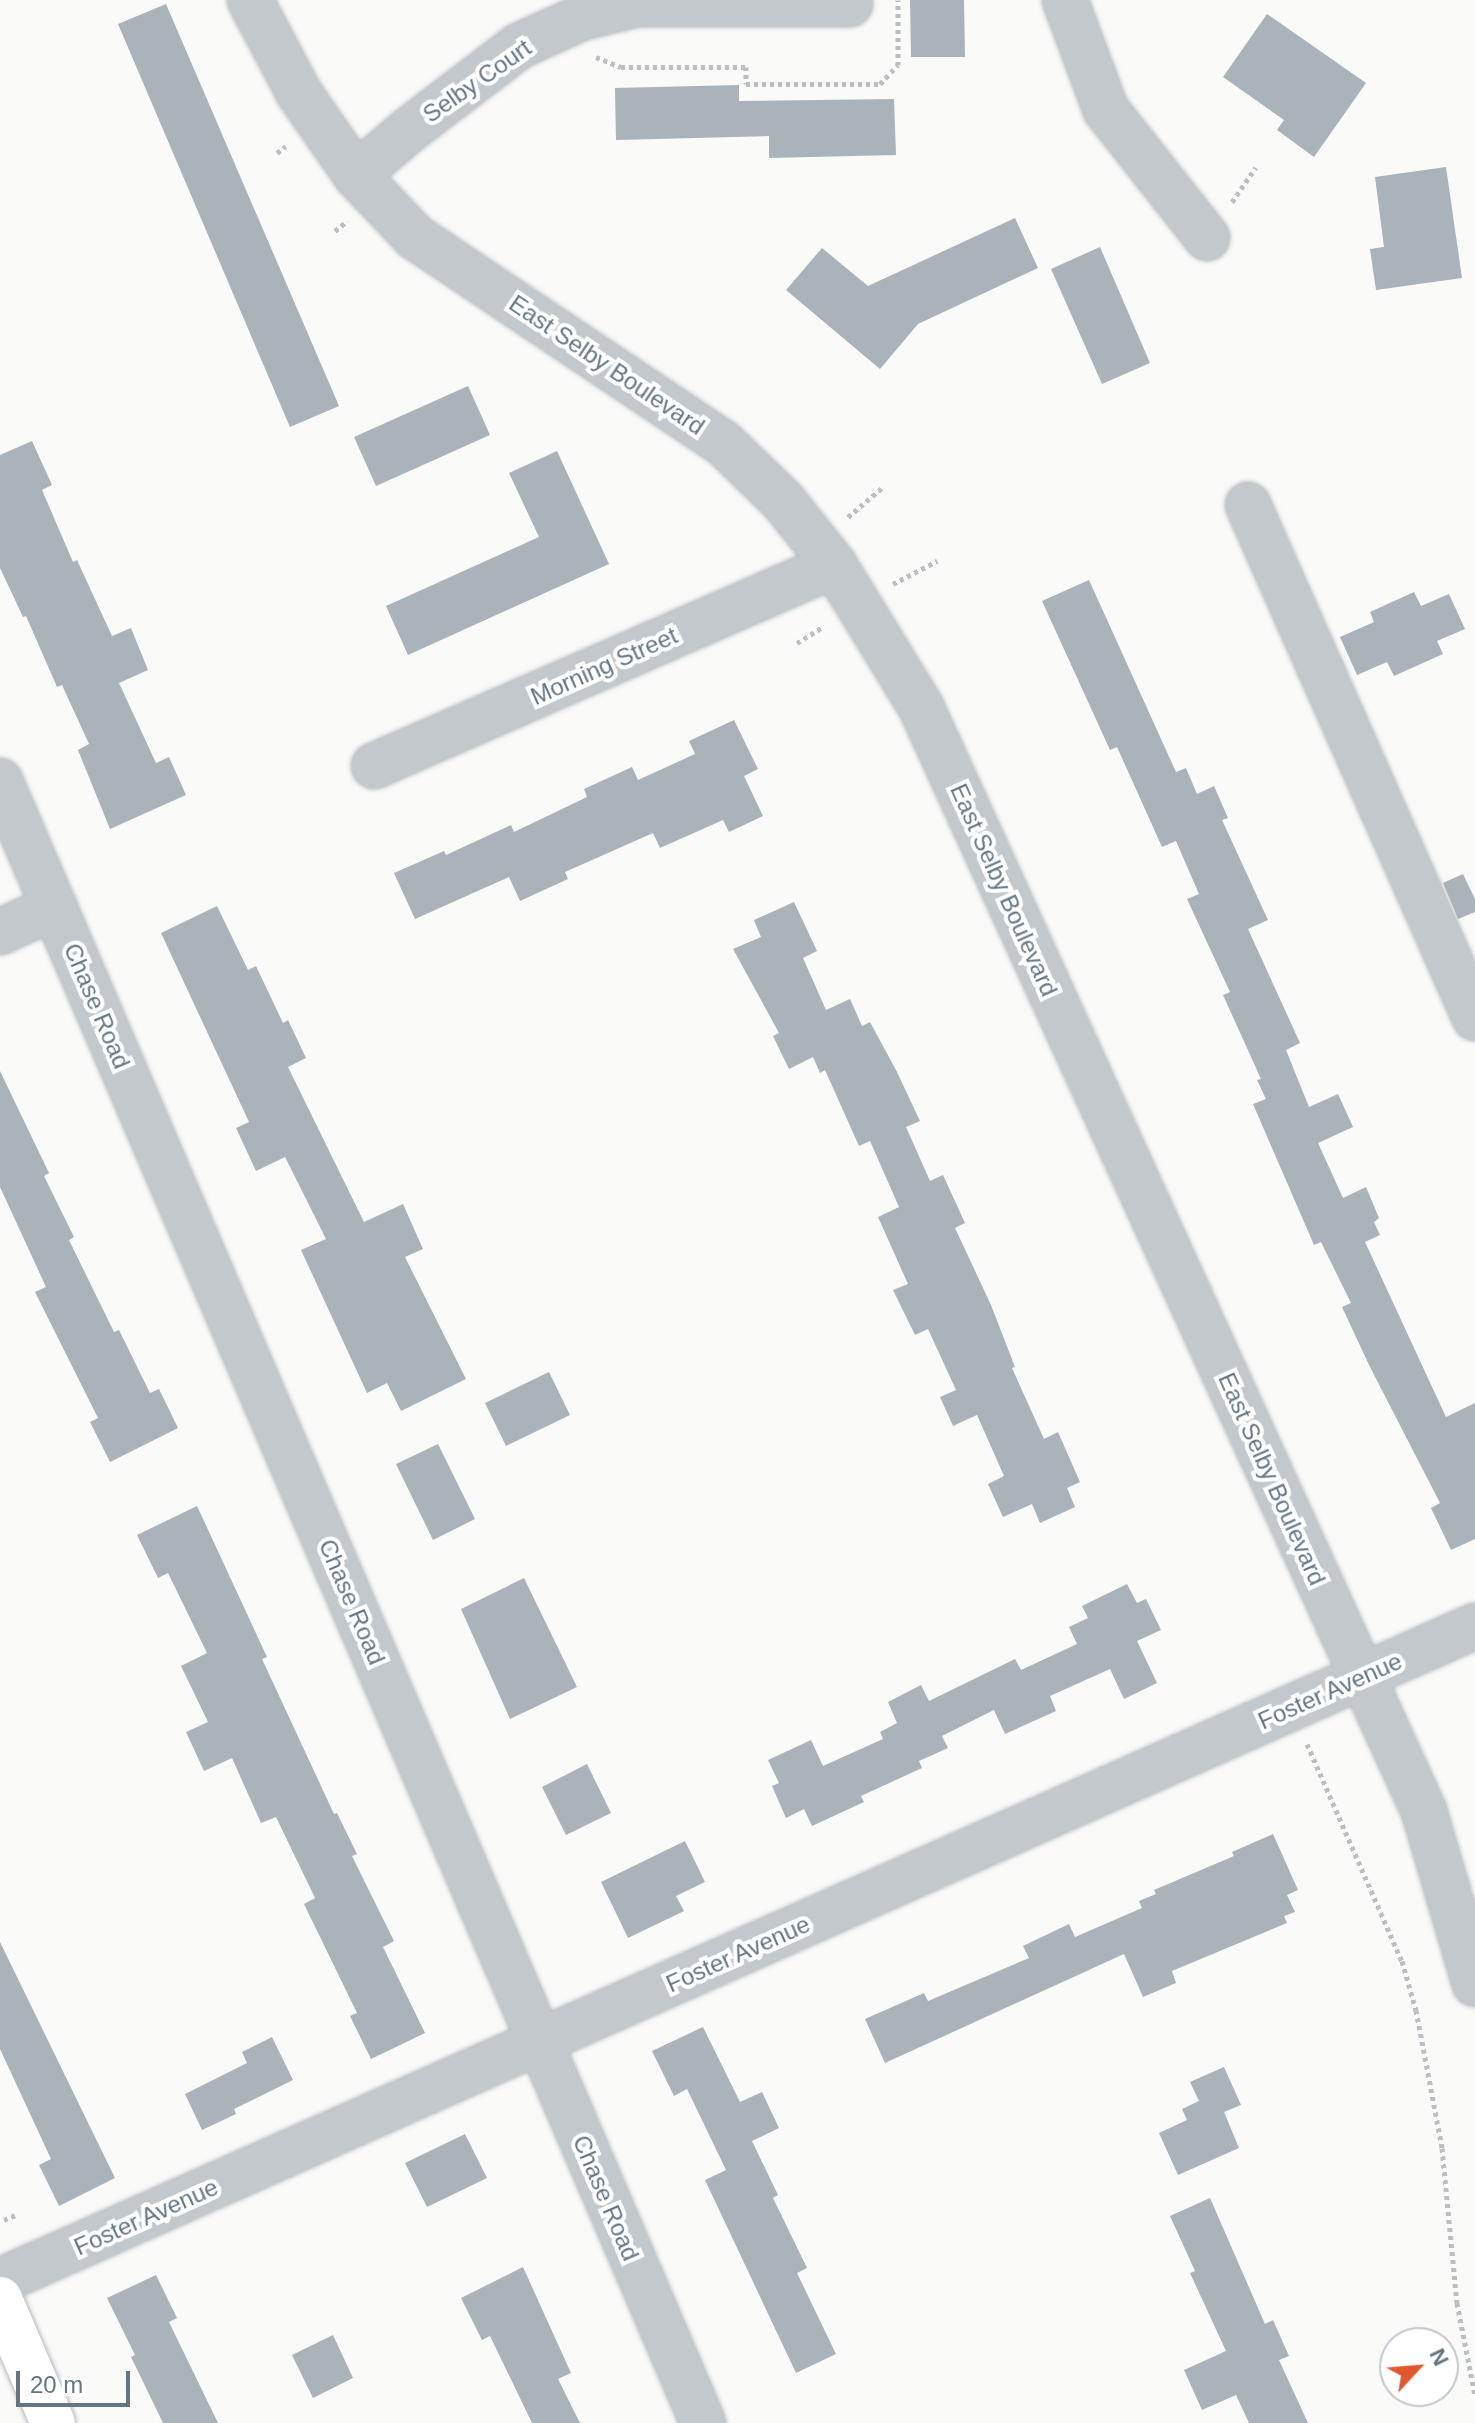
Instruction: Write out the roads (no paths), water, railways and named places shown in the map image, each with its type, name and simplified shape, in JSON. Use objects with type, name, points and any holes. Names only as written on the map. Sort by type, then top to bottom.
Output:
[{"type":"main road","points":[[0,2299],[53,2423]]},
{"type":"street","name":"East Selby Boulevard","points":[[250,0],[299,93],[356,175],[415,237],[723,443],[783,501],[836,545],[921,707],[1424,1811],[1475,1984]]},
{"type":"street","points":[[1065,0],[1106,110],[1207,238]]},
{"type":"street","name":"Selby Court","points":[[356,175],[519,46],[583,17],[637,4],[850,4]]},
{"type":"street","points":[[1248,505],[1475,1018]]},
{"type":"street","name":"Morning Street","points":[[374,766],[836,545]]},
{"type":"street","name":"Chase Road","points":[[0,781],[703,2423]]},
{"type":"street","points":[[0,932],[54,907]]},
{"type":"street","name":"Foster Avenue","points":[[0,2281],[1475,1626]]}]
